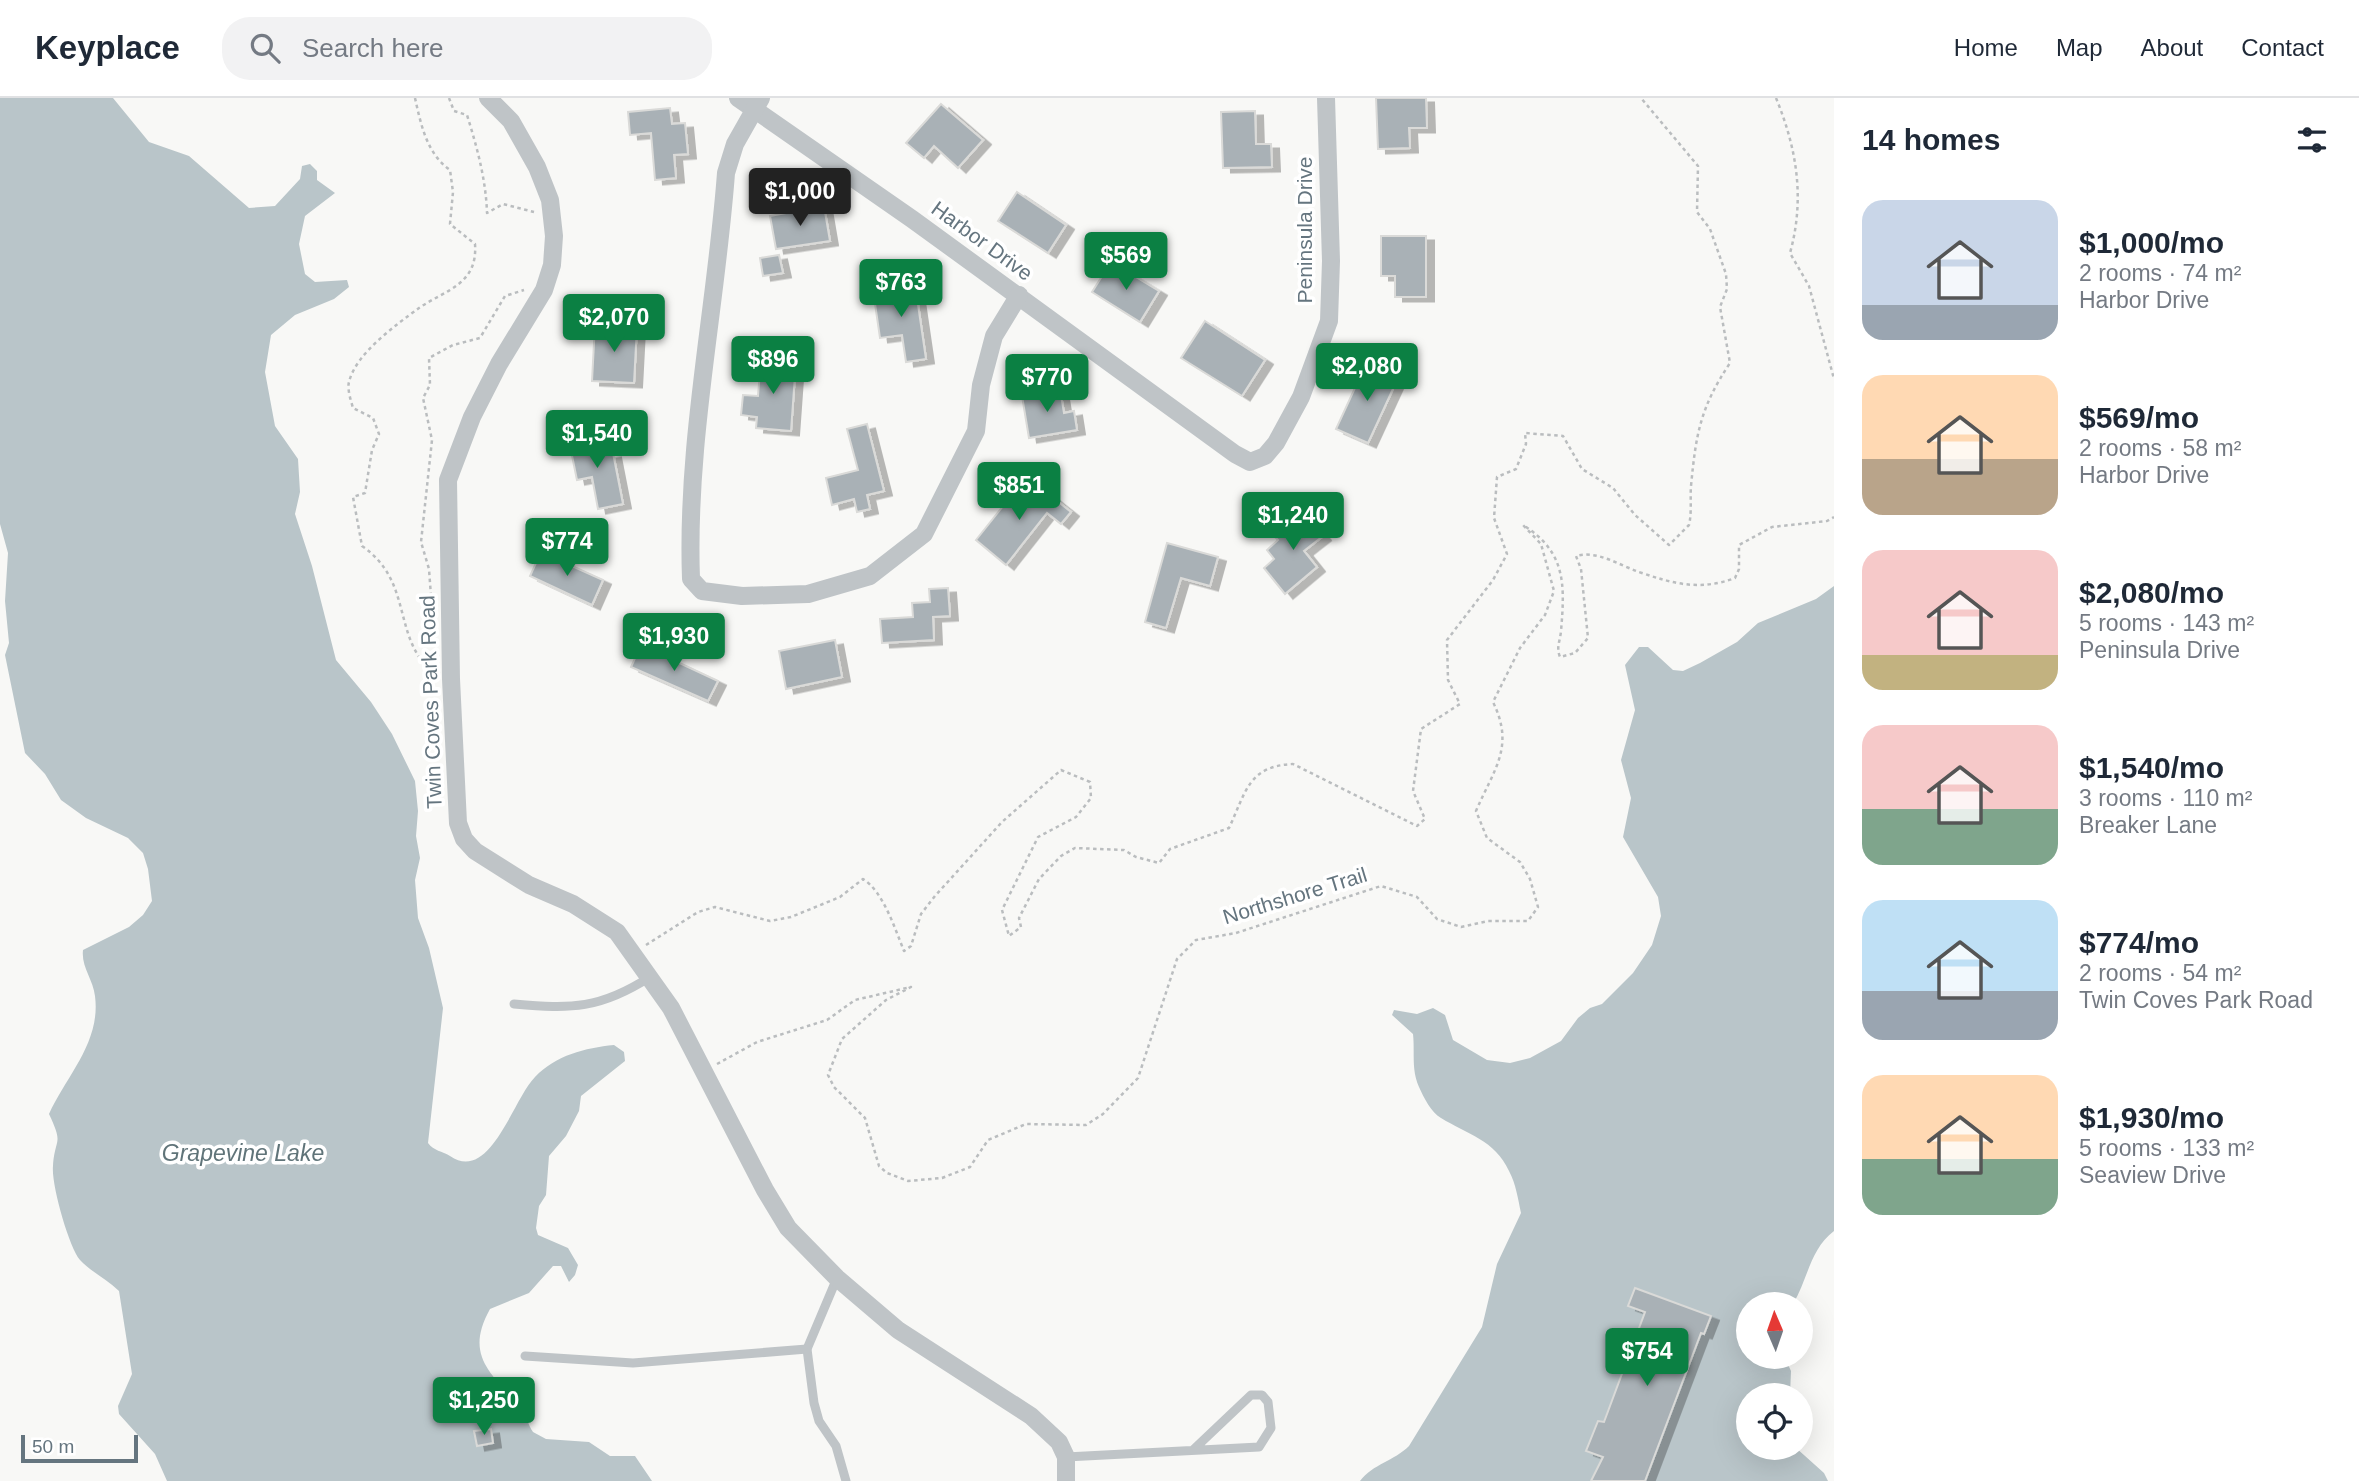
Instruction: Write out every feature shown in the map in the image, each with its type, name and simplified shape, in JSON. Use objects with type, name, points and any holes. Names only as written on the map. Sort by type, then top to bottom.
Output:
[{"type":"street","name":"Twin Coves Park Road","points":[[488,98],[511,121],[537,167],[550,200],[554,236],[552,265],[544,290],[499,364],[472,417],[448,480],[452,689],[458,823],[464,839],[475,851],[529,885],[603,921],[617,932],[650,976],[704,1069],[765,1190],[788,1228],[837,1278],[898,1330],[1031,1416],[1059,1442],[1066,1457]]},
{"type":"street","name":"Harbor Drive","points":[[738,98],[757,104],[1235,454],[1250,462]]},
{"type":"street","name":"Peninsula Drive","points":[[1250,462],[1265,456],[1276,443],[1301,397],[1329,321],[1331,261],[1326,98]]},
{"type":"street","points":[[757,104],[736,144],[726,173],[695,440],[689,521],[691,579],[702,590],[742,596],[808,594],[870,576],[924,534],[976,431],[981,385],[994,336],[1019,295]]},
{"type":"street","points":[[1066,1457],[1066,1481]]},
{"type":"lane","points":[[514,1004],[590,1006],[624,993],[650,976]]},
{"type":"lane","points":[[837,1278],[807,1349],[819,1421],[836,1446],[846,1481]]},
{"type":"lane","points":[[525,1356],[633,1363],[807,1349]]},
{"type":"lane","points":[[1066,1457],[1259,1447],[1271,1429],[1268,1402],[1262,1395],[1251,1395],[1193,1450]]},
{"type":"path","points":[[415,98],[420,122],[436,160],[450,170],[453,192],[450,224],[475,244],[475,250],[470,271],[453,291],[421,307],[396,327],[360,359],[348,383],[353,408],[373,418],[379,434],[372,450],[365,492],[353,497],[353,512],[362,546],[383,562],[398,590],[404,625],[428,668],[452,689]]},
{"type":"path","points":[[449,98],[454,111],[467,115],[474,135],[486,190],[487,213],[503,204],[535,212],[539,221]]},
{"type":"path","points":[[634,953],[698,912],[715,907],[761,919],[791,917],[840,897],[863,878],[874,886],[880,902],[895,924],[904,951],[911,946],[921,914],[935,896],[1002,822],[1061,771],[1090,782],[1091,798],[1076,817],[1038,836],[1002,910],[1009,936],[1021,927],[1019,918],[1039,879],[1060,856],[1075,848],[1124,850],[1136,857],[1159,863],[1170,849],[1229,828],[1252,778],[1274,765],[1293,764],[1417,826],[1425,819],[1413,791],[1421,729],[1460,704],[1448,680],[1447,640],[1493,580],[1507,554],[1494,518],[1497,477],[1516,470],[1526,444],[1525,433],[1563,436],[1583,469],[1613,488],[1635,515],[1670,545],[1689,525],[1701,414],[1711,391],[1730,363],[1720,307],[1727,289],[1726,274],[1710,229],[1697,212],[1698,166],[1641,98]]},
{"type":"path","points":[[1776,98],[1786,120],[1796,156],[1800,198],[1790,253],[1809,286],[1834,379]]},
{"type":"path","points":[[432,613],[428,590],[429,569],[421,542],[432,440],[423,398],[430,385],[429,358],[453,345],[480,338],[505,296],[534,285]]},
{"type":"path","name":"Northshore Trail","points":[[704,1069],[757,1042],[827,1020],[855,999],[911,987],[886,1000],[842,1039],[828,1075],[834,1087],[865,1118],[879,1166],[887,1173],[908,1181],[942,1178],[970,1167],[988,1140],[1026,1124],[1086,1125],[1103,1114],[1138,1078],[1177,959],[1196,940],[1236,933],[1381,886],[1417,897],[1437,919],[1461,927],[1488,921],[1528,921],[1538,907],[1530,879],[1520,862],[1487,838],[1476,811],[1504,752],[1503,722],[1493,702],[1520,648],[1545,615],[1554,591],[1541,544],[1523,525],[1544,538],[1562,568],[1563,609],[1556,648],[1560,657],[1575,653],[1588,638],[1581,569],[1576,556],[1586,553],[1638,572],[1711,587],[1735,578],[1739,569],[1739,545],[1772,527],[1827,521],[1834,517]]},
{"type":"water","name":"Grapevine Lake","points":[[0,98],[113,98],[149,142],[189,156],[249,208],[275,206],[300,179],[302,166],[310,164],[317,171],[317,180],[335,193],[305,216],[299,244],[305,274],[315,282],[347,280],[349,287],[334,299],[295,315],[271,335],[265,372],[275,426],[298,459],[300,492],[295,514],[312,566],[336,660],[371,702],[392,734],[415,781],[418,811],[416,836],[420,858],[415,880],[418,918],[429,948],[443,1008],[428,1143],[464,1162],[477,1159],[489,1149],[527,1088],[543,1069],[562,1058],[592,1048],[614,1045],[624,1052],[625,1061],[581,1096],[579,1111],[566,1136],[549,1156],[546,1195],[539,1206],[536,1228],[538,1235],[568,1248],[578,1265],[575,1275],[569,1282],[561,1266],[553,1266],[529,1293],[490,1309],[483,1325],[480,1352],[491,1374],[523,1410],[533,1432],[546,1439],[589,1442],[610,1456],[635,1456],[652,1481],[167,1481],[155,1454],[119,1414],[118,1406],[132,1374],[119,1291],[80,1260],[71,1242],[53,1175],[57,1137],[49,1114],[81,1058],[93,1028],[95,996],[83,950],[129,927],[143,915],[152,901],[143,853],[128,838],[86,818],[61,800],[45,774],[25,753],[5,655],[9,643],[5,601],[8,553],[0,524]]},
{"type":"water","points":[[1834,586],[1834,1231],[1814,1255],[1799,1292],[1736,1292],[1736,1369],[1791,1371],[1790,1383],[1736,1383],[1736,1460],[1810,1460],[1824,1473],[1828,1481],[1360,1481],[1371,1470],[1409,1446],[1482,1327],[1497,1264],[1521,1213],[1517,1192],[1503,1160],[1480,1139],[1441,1118],[1428,1104],[1415,1074],[1413,1034],[1392,1015],[1394,1010],[1417,1014],[1433,1008],[1445,1015],[1453,1040],[1487,1060],[1510,1063],[1530,1058],[1561,1041],[1578,1018],[1590,1008],[1602,1004],[1633,973],[1652,945],[1661,916],[1658,897],[1623,837],[1631,798],[1621,760],[1635,710],[1625,665],[1639,647],[1648,647],[1673,670],[1683,671],[1737,642],[1758,623],[1816,599]]},
{"type":"building","points":[[1376,98],[1426,98],[1427,128],[1409,128],[1410,148],[1378,149]]},
{"type":"building","points":[[941,104],[983,140],[958,168],[934,146],[924,158],[906,143]]},
{"type":"building","points":[[670,108],[672,124],[685,123],[688,154],[674,155],[676,178],[655,180],[651,133],[630,135],[628,112]]},
{"type":"building","points":[[1255,111],[1256,144],[1271,144],[1272,167],[1223,168],[1221,112]]},
{"type":"building","points":[[1017,192],[1066,225],[1048,253],[998,221]]},
{"type":"building","points":[[824,206],[830,241],[776,249],[770,216]]},
{"type":"building","points":[[1381,236],[1426,236],[1426,297],[1395,297],[1395,276],[1381,276]]},
{"type":"building","points":[[779,255],[783,273],[763,276],[760,258]]},
{"type":"building","points":[[1111,262],[1159,291],[1140,322],[1092,292]]},
{"type":"building","points":[[915,284],[926,359],[906,362],[902,335],[880,338],[873,290]]},
{"type":"building","points":[[1205,321],[1265,360],[1242,396],[1181,358]]},
{"type":"building","points":[[595,324],[637,326],[634,383],[592,381]]},
{"type":"building","points":[[761,358],[796,361],[791,431],[756,428],[757,417],[741,415],[743,395],[758,396]]},
{"type":"building","points":[[1366,364],[1398,378],[1368,443],[1336,429]]},
{"type":"building","points":[[1060,389],[1064,413],[1074,411],[1077,430],[1029,438],[1022,396]]},
{"type":"building","points":[[867,424],[884,491],[867,495],[870,509],[857,512],[854,499],[832,505],[826,478],[858,470],[847,429]]},
{"type":"building","points":[[600,435],[604,455],[613,453],[623,504],[598,509],[592,477],[577,480],[569,441]]},
{"type":"building","points":[[1036,484],[1071,512],[1061,524],[1047,513],[1006,565],[976,540],[1015,491],[1024,499]]},
{"type":"building","points":[[1301,510],[1323,536],[1304,551],[1317,567],[1285,594],[1264,568],[1274,559],[1267,550],[1278,540],[1272,534]]},
{"type":"building","points":[[1167,543],[1218,557],[1210,586],[1181,578],[1166,628],[1145,622]]},
{"type":"building","points":[[541,552],[603,580],[592,605],[530,576]]},
{"type":"building","points":[[948,588],[950,616],[933,617],[934,640],[882,643],[880,619],[913,617],[912,603],[930,602],[929,589]]},
{"type":"building","points":[[835,640],[842,677],[786,689],[779,651]]},
{"type":"building","points":[[641,645],[718,681],[708,701],[631,667]]},
{"type":"building","points":[[1635,1288],[1711,1316],[1704,1334],[1701,1333],[1645,1481],[1591,1481],[1603,1457],[1586,1451],[1598,1421],[1604,1422],[1645,1312],[1628,1306]]},
{"type":"building","points":[[491,1429],[493,1443],[477,1446],[474,1431]]}]
